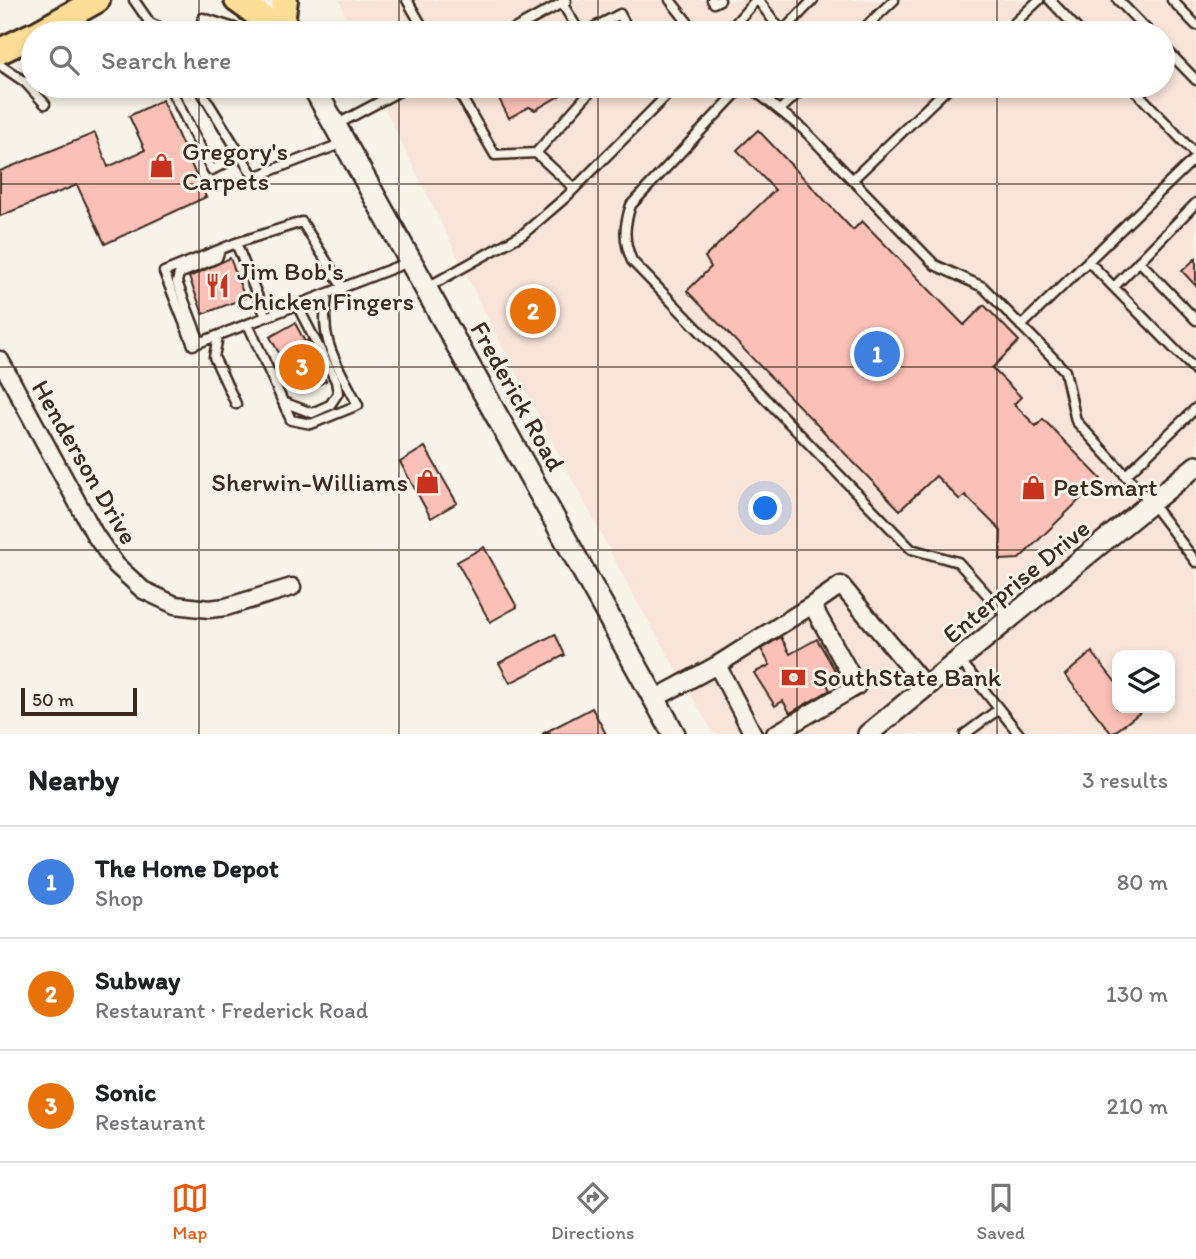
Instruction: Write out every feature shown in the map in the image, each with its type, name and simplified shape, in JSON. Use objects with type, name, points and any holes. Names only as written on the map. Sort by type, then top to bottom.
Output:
[{"type":"highway","points":[[61,21],[97,0]]},
{"type":"highway","points":[[237,0],[267,21]]},
{"type":"highway","points":[[283,21],[285,0]]},
{"type":"highway","points":[[0,51],[21,42]]},
{"type":"main road","points":[[264,0],[276,21]]},
{"type":"main road","name":"Frederick Road","points":[[320,98],[674,734]]},
{"type":"street","name":"Henderson Drive","points":[[0,360],[95,535],[116,565],[143,590],[175,605],[209,610],[292,586]]},
{"type":"street","name":"Enterprise Drive","points":[[869,734],[1152,505],[1196,466]]},
{"type":"street","points":[[654,699],[717,665],[841,585],[926,687]]},
{"type":"street","points":[[775,734],[858,686],[812,605]]},
{"type":"street","points":[[717,665],[753,734]]},
{"type":"lane","points":[[134,0],[149,21]]},
{"type":"lane","points":[[407,0],[419,21]]},
{"type":"lane","points":[[670,0],[687,21]]},
{"type":"lane","points":[[712,0],[713,3],[720,0]]},
{"type":"lane","points":[[738,21],[757,0],[773,21]]},
{"type":"lane","points":[[793,21],[813,0]]},
{"type":"lane","points":[[872,21],[894,0]]},
{"type":"lane","points":[[1016,21],[1038,0]]},
{"type":"lane","points":[[1050,0],[1070,21]]},
{"type":"lane","points":[[1118,0],[1138,21]]},
{"type":"lane","points":[[1172,0],[1196,25]]},
{"type":"lane","points":[[529,21],[565,1],[576,21]]},
{"type":"lane","points":[[606,21],[620,14],[624,21]]},
{"type":"lane","points":[[1175,58],[1196,80]]},
{"type":"lane","points":[[0,65],[21,79]]},
{"type":"lane","points":[[175,98],[212,170],[240,155]]},
{"type":"lane","points":[[205,98],[254,177],[341,133],[392,98]]},
{"type":"lane","points":[[463,98],[495,155],[536,153],[574,188]]},
{"type":"lane","points":[[536,153],[584,98]]},
{"type":"lane","points":[[426,288],[523,234],[574,188],[664,98]]},
{"type":"lane","points":[[732,98],[631,205],[624,225],[625,244],[632,261],[911,549],[958,562],[1010,620]]},
{"type":"lane","points":[[766,98],[781,109],[935,265],[983,287],[1065,371],[1076,421],[1152,505],[1196,562]]},
{"type":"lane","points":[[781,109],[792,98]]},
{"type":"lane","points":[[852,180],[937,98]]},
{"type":"lane","points":[[1021,326],[1196,156],[1142,98]]},
{"type":"lane","points":[[1114,287],[1196,203]]},
{"type":"lane","points":[[197,344],[164,272],[236,243],[302,222],[343,288]]},
{"type":"lane","points":[[236,243],[266,317]]},
{"type":"lane","points":[[197,344],[177,282],[179,274],[217,258],[220,250]]},
{"type":"lane","points":[[197,344],[412,261]]},
{"type":"lane","points":[[1088,261],[1196,371]]},
{"type":"lane","points":[[1139,261],[1196,320]]},
{"type":"lane","points":[[248,324],[291,421],[311,424],[358,405],[327,344],[323,318],[328,293]]},
{"type":"lane","points":[[283,402],[312,413],[330,405],[338,393],[336,381],[297,305]]},
{"type":"lane","points":[[218,336],[214,357],[236,404]]},
{"type":"lane","points":[[1125,476],[1196,408]]},
{"type":"lane","points":[[960,660],[1019,734]]},
{"type":"lane","points":[[970,733],[999,709]]},
{"type":"shaded area","points":[[340,0],[1196,0],[1196,734],[714,734],[635,598],[490,323],[380,98],[1175,98],[1175,21],[346,21]]},
{"type":"building","points":[[499,98],[556,98],[535,110],[529,107],[509,118]]},
{"type":"building","points":[[162,100],[206,197],[105,244],[77,185],[0,216],[0,171],[95,133],[108,167],[145,150],[129,116]]},
{"type":"building","points":[[758,130],[853,230],[862,221],[964,325],[984,305],[1019,341],[992,368],[1021,397],[1014,404],[1036,426],[1043,419],[1101,479],[1019,559],[1000,560],[1001,531],[965,495],[960,500],[936,476],[900,510],[687,291],[711,267],[705,257],[775,190],[737,150]]},
{"type":"building","name":"Jim Bob's Chicken Fingers","points":[[230,258],[245,298],[203,314],[189,277]]},
{"type":"building","points":[[1196,258],[1196,286],[1182,271]]},
{"type":"building","points":[[531,285],[550,320],[534,329],[529,319],[526,320],[515,294]]},
{"type":"building","points":[[295,323],[305,342],[308,340],[311,353],[326,381],[310,389],[307,383],[298,387],[270,337]]},
{"type":"building","name":"Sherwin-Williams","points":[[425,447],[457,503],[431,518],[400,462]]},
{"type":"building","points":[[484,547],[517,607],[490,622],[457,562]]},
{"type":"building","points":[[555,634],[565,655],[510,683],[499,663]]},
{"type":"building","name":"SouthState Bank","points":[[781,637],[790,654],[817,639],[837,674],[825,680],[830,690],[790,713],[783,701],[775,706],[754,673],[770,665],[761,649]]},
{"type":"building","points":[[1092,652],[1112,678],[1112,713],[1139,713],[1112,734],[1065,675]]},
{"type":"building","points":[[592,708],[606,734],[542,734]]},
{"type":"place","name":"Gregory's Carpets","points":[[162,166]]},
{"type":"place","name":"Jim Bob's Chicken Fingers","points":[[217,286]]},
{"type":"place","name":"Subway","points":[[533,311]]},
{"type":"place","name":"The Home Depot","points":[[877,354]]},
{"type":"place","name":"Sonic","points":[[302,367]]},
{"type":"place","name":"Sherwin-Williams","points":[[428,482]]},
{"type":"place","name":"PetSmart","points":[[1033,487]]},
{"type":"place","name":"SouthState Bank","points":[[793,677]]}]
